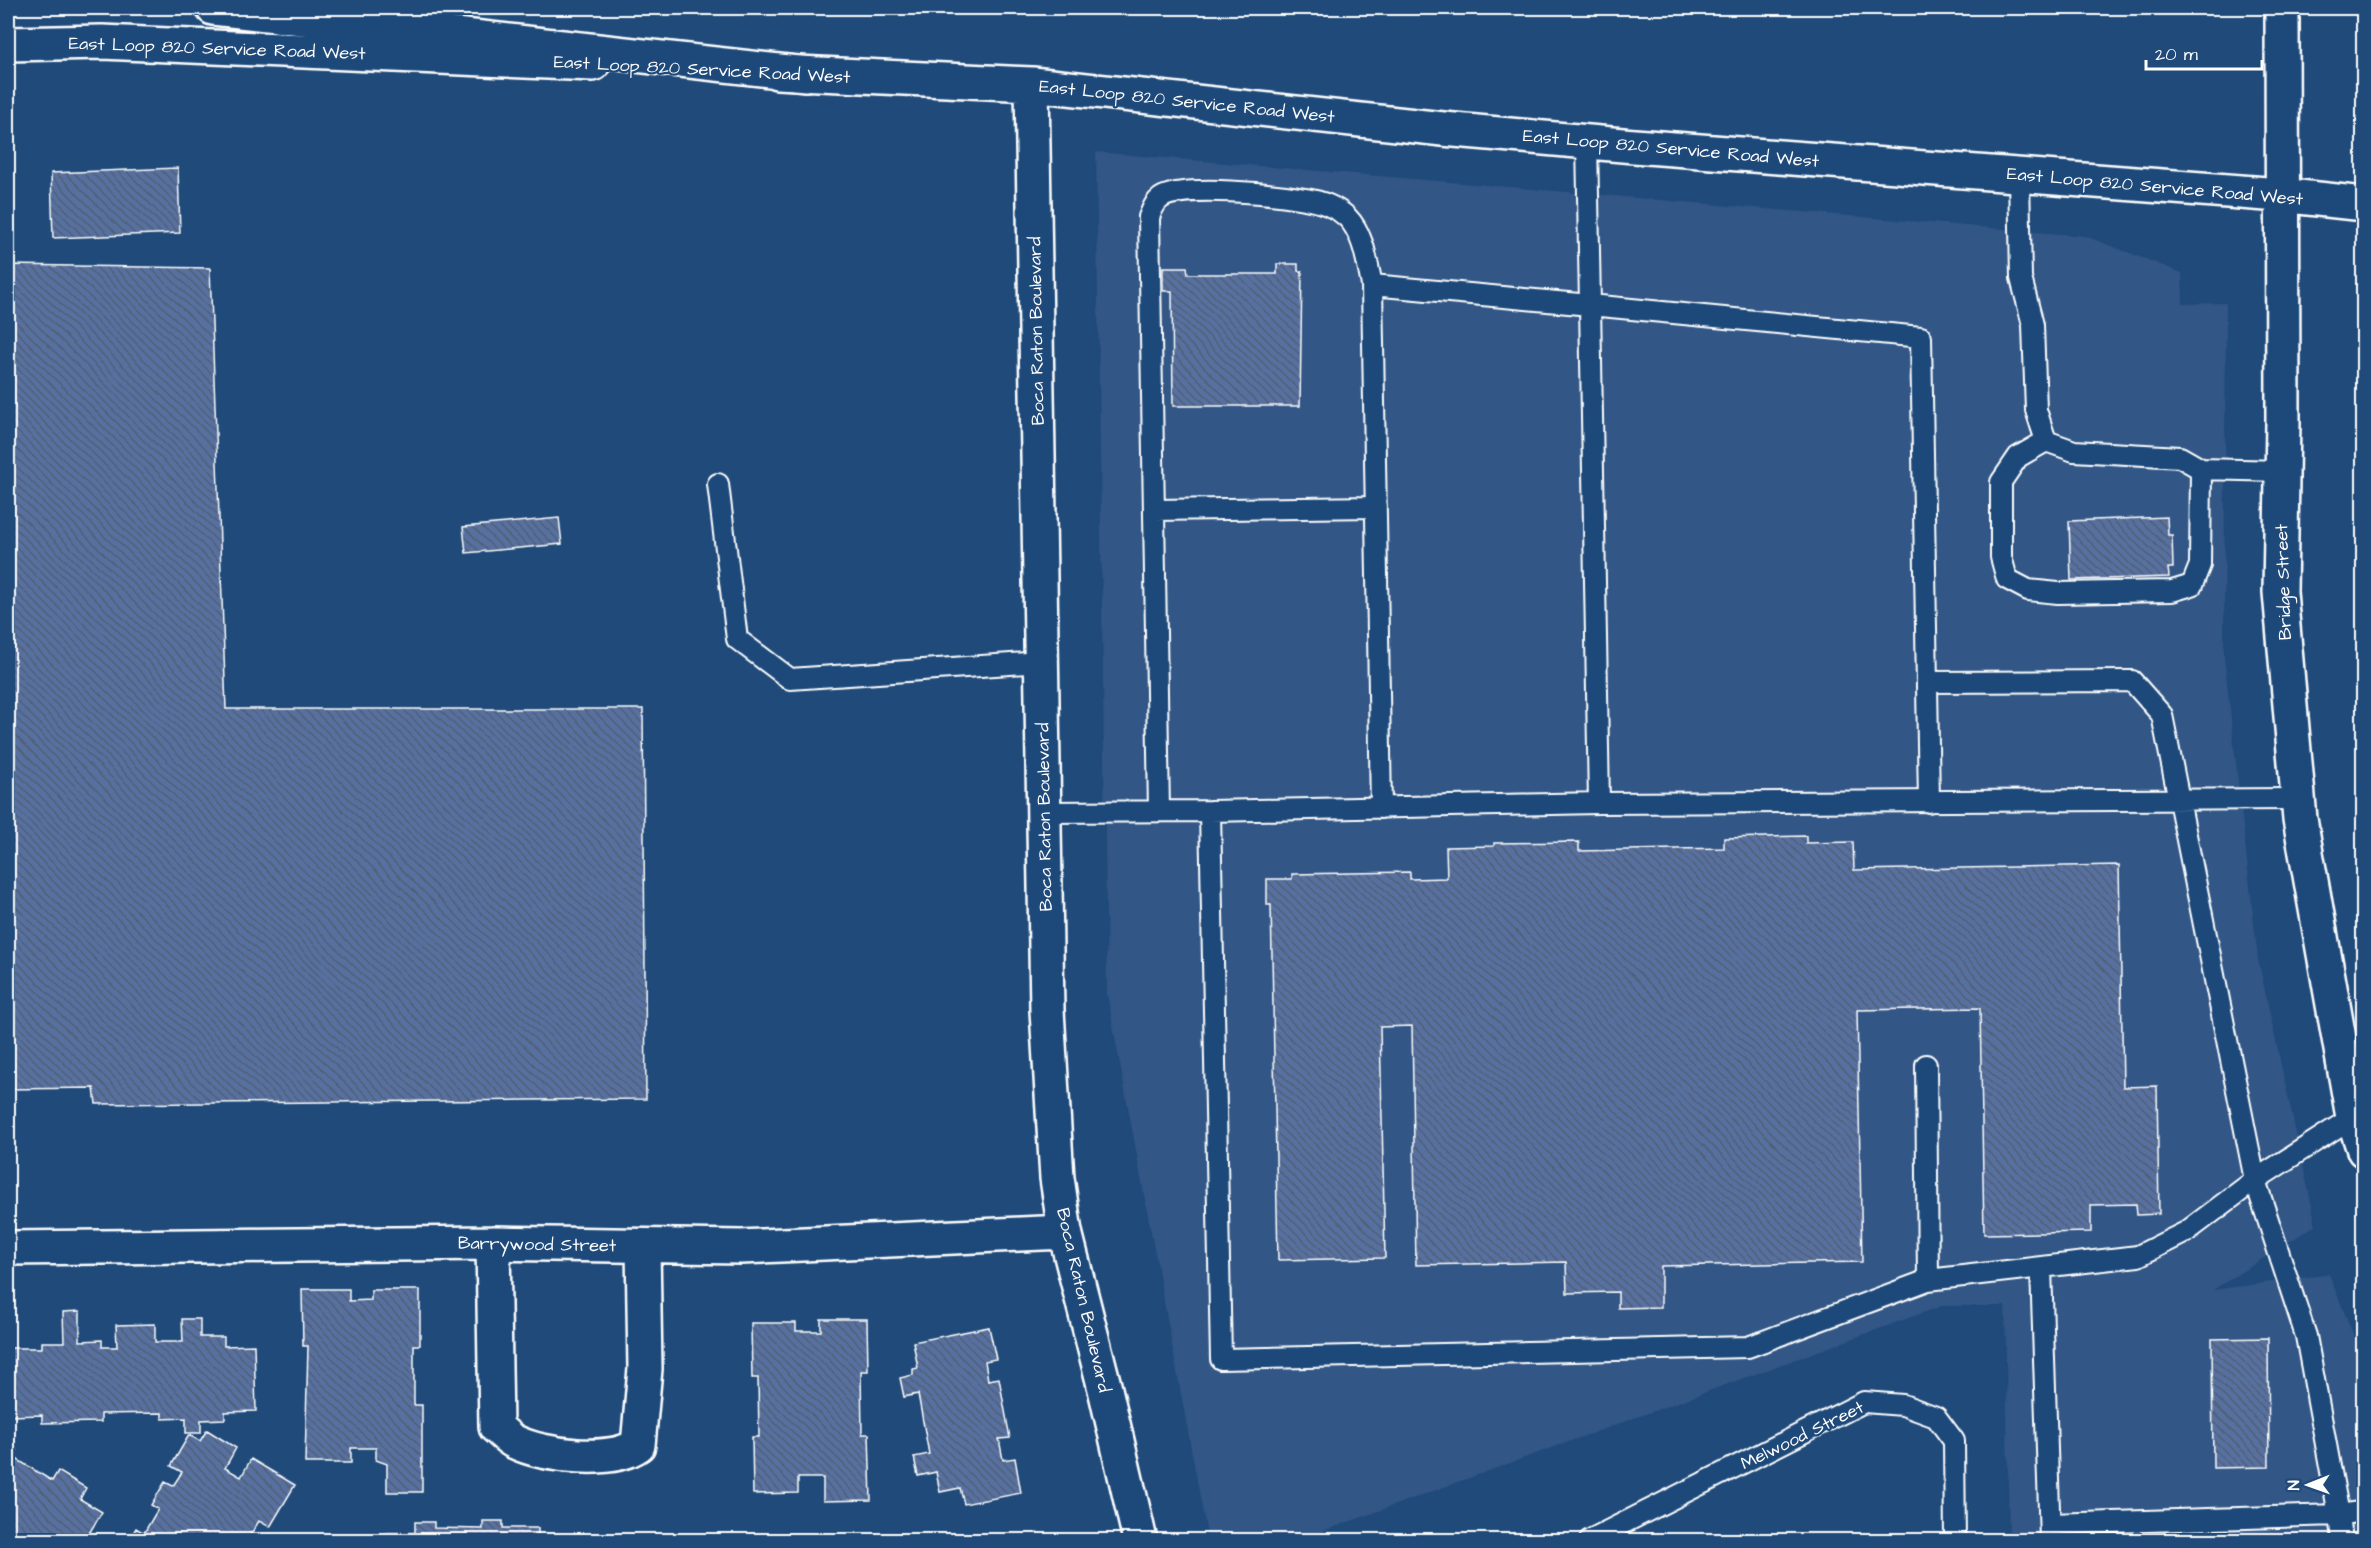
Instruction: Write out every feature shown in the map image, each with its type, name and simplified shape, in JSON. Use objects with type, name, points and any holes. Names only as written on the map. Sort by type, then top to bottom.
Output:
[{"type":"main road","points":[[213,8],[806,74]]},
{"type":"main road","name":"Bridge Street","points":[[2282,17],[2280,592],[2298,799],[2364,1150]]},
{"type":"main road","name":"East Loop 820 Service Road West","points":[[8,44],[102,42],[1032,84],[1443,129],[2280,195],[2364,204]]},
{"type":"main road","name":"Boca Raton Boulevard","points":[[1032,84],[1047,1010],[1057,1178],[1065,1232],[1140,1540]]},
{"type":"main road","name":"Barrywood Street","points":[[8,1248],[493,1243],[741,1247],[1065,1232]]},
{"type":"main road","points":[[493,1243],[496,1427],[513,1441],[540,1451],[605,1457],[627,1453],[638,1445],[645,1369],[643,1246]]},
{"type":"lane","points":[[1587,141],[1599,803]]},
{"type":"lane","points":[[2019,176],[2021,278],[2033,325],[2036,410],[2046,441]]},
{"type":"lane","points":[[1158,811],[1149,217],[1153,206],[1161,198],[1191,190],[1305,199],[1322,203],[1347,218],[1357,231],[1372,285],[1381,808]]},
{"type":"lane","points":[[1372,285],[1921,337],[1929,802]]},
{"type":"lane","points":[[2201,469],[2200,565],[2192,585],[2172,591],[2058,593],[2028,590],[2007,579],[2001,557],[2001,482],[2018,457],[2046,441],[2074,451],[2180,457],[2201,469],[2282,471]]},
{"type":"lane","points":[[718,484],[737,639],[790,679],[1041,662]]},
{"type":"lane","points":[[1155,510],[1376,507]]},
{"type":"lane","points":[[1927,682],[2132,681],[2162,715],[2255,1180],[2306,1336],[2342,1540]]},
{"type":"lane","points":[[1044,812],[1599,803],[2298,799]]},
{"type":"lane","points":[[1210,811],[1221,1359],[1748,1347],[1928,1280],[2138,1256],[2186,1232],[2255,1180],[2358,1115]]},
{"type":"lane","points":[[1926,1065],[1928,1280]]},
{"type":"lane","points":[[2041,1268],[2050,1532],[2339,1515],[2364,1511]]},
{"type":"lane","name":"Melwood Street","points":[[1590,1540],[1864,1402],[1904,1405],[1936,1417],[1954,1441],[1955,1540]]},
{"type":"shaded area","points":[[1096,152],[2085,236],[2182,273],[2183,304],[2226,303],[2224,656],[2258,959],[2316,1225],[2213,1290],[2329,1274],[2363,1359],[2363,1540],[2009,1540],[2005,1306],[1942,1306],[1299,1540],[1208,1540],[1107,994]]},
{"type":"building","points":[[178,168],[180,233],[53,238],[51,173]]},
{"type":"building","points":[[1277,264],[1298,264],[1298,271],[1302,271],[1300,406],[1173,406],[1172,291],[1163,291],[1163,267],[1187,267],[1188,274],[1277,274]]},
{"type":"building","points":[[8,265],[210,268],[226,709],[643,709],[646,1099],[96,1104],[94,1088],[8,1089]]},
{"type":"building","points":[[2167,517],[2168,535],[2172,535],[2173,568],[2168,568],[2169,577],[2071,580],[2069,521]]},
{"type":"building","points":[[559,518],[562,544],[466,553],[463,527]]},
{"type":"building","points":[[1806,836],[1806,843],[1853,842],[1854,870],[2119,865],[2123,1087],[2157,1086],[2159,1214],[2137,1215],[2136,1204],[2091,1205],[2091,1232],[1984,1234],[1980,1008],[1857,1010],[1862,1262],[1661,1266],[1661,1307],[1618,1308],[1618,1292],[1567,1293],[1566,1262],[1416,1265],[1412,1026],[1380,1027],[1385,1258],[1278,1260],[1271,905],[1267,905],[1267,879],[1292,879],[1292,874],[1410,872],[1410,879],[1447,878],[1446,847],[1494,846],[1494,843],[1579,842],[1579,851],[1724,848],[1724,838]]},
{"type":"building","points":[[302,1289],[349,1289],[349,1301],[371,1300],[371,1290],[420,1290],[420,1345],[414,1345],[414,1405],[422,1405],[422,1492],[387,1492],[387,1464],[376,1460],[376,1448],[351,1448],[351,1463],[305,1463],[308,1346],[303,1346]]},
{"type":"building","points":[[80,1311],[80,1341],[102,1340],[102,1347],[117,1347],[116,1325],[155,1324],[155,1342],[183,1342],[182,1319],[200,1319],[200,1337],[224,1337],[224,1346],[254,1345],[256,1411],[225,1412],[225,1419],[201,1420],[201,1433],[186,1433],[186,1418],[162,1419],[162,1413],[101,1414],[101,1422],[42,1423],[42,1415],[10,1416],[9,1348],[42,1348],[42,1342],[64,1342],[63,1312]]},
{"type":"building","points":[[821,1319],[867,1319],[868,1371],[861,1371],[862,1434],[869,1434],[871,1500],[823,1501],[823,1478],[798,1478],[798,1493],[753,1494],[752,1437],[759,1437],[758,1378],[752,1378],[751,1323],[796,1323],[796,1331],[821,1331]]},
{"type":"building","points":[[989,1327],[996,1359],[985,1361],[988,1380],[999,1378],[1010,1438],[999,1439],[1003,1460],[1015,1458],[1021,1493],[964,1504],[960,1488],[940,1492],[936,1472],[918,1476],[914,1457],[929,1454],[918,1394],[904,1397],[900,1378],[913,1375],[913,1369],[918,1368],[913,1342]]},
{"type":"building","points":[[2268,1338],[2269,1467],[2213,1468],[2212,1339]]},
{"type":"building","points":[[207,1430],[236,1448],[225,1468],[241,1477],[251,1459],[295,1485],[270,1527],[259,1521],[249,1537],[255,1540],[129,1540],[136,1528],[144,1533],[158,1509],[151,1505],[165,1482],[173,1486],[182,1472],[171,1466],[189,1435],[200,1441]]},
{"type":"building","points":[[8,1445],[17,1450],[13,1457],[52,1481],[58,1471],[86,1488],[80,1499],[102,1512],[85,1540],[8,1540]]},
{"type":"building","points":[[483,1521],[503,1521],[503,1528],[538,1528],[538,1540],[387,1540],[387,1533],[415,1533],[415,1522],[434,1522],[434,1528],[483,1529]]}]
